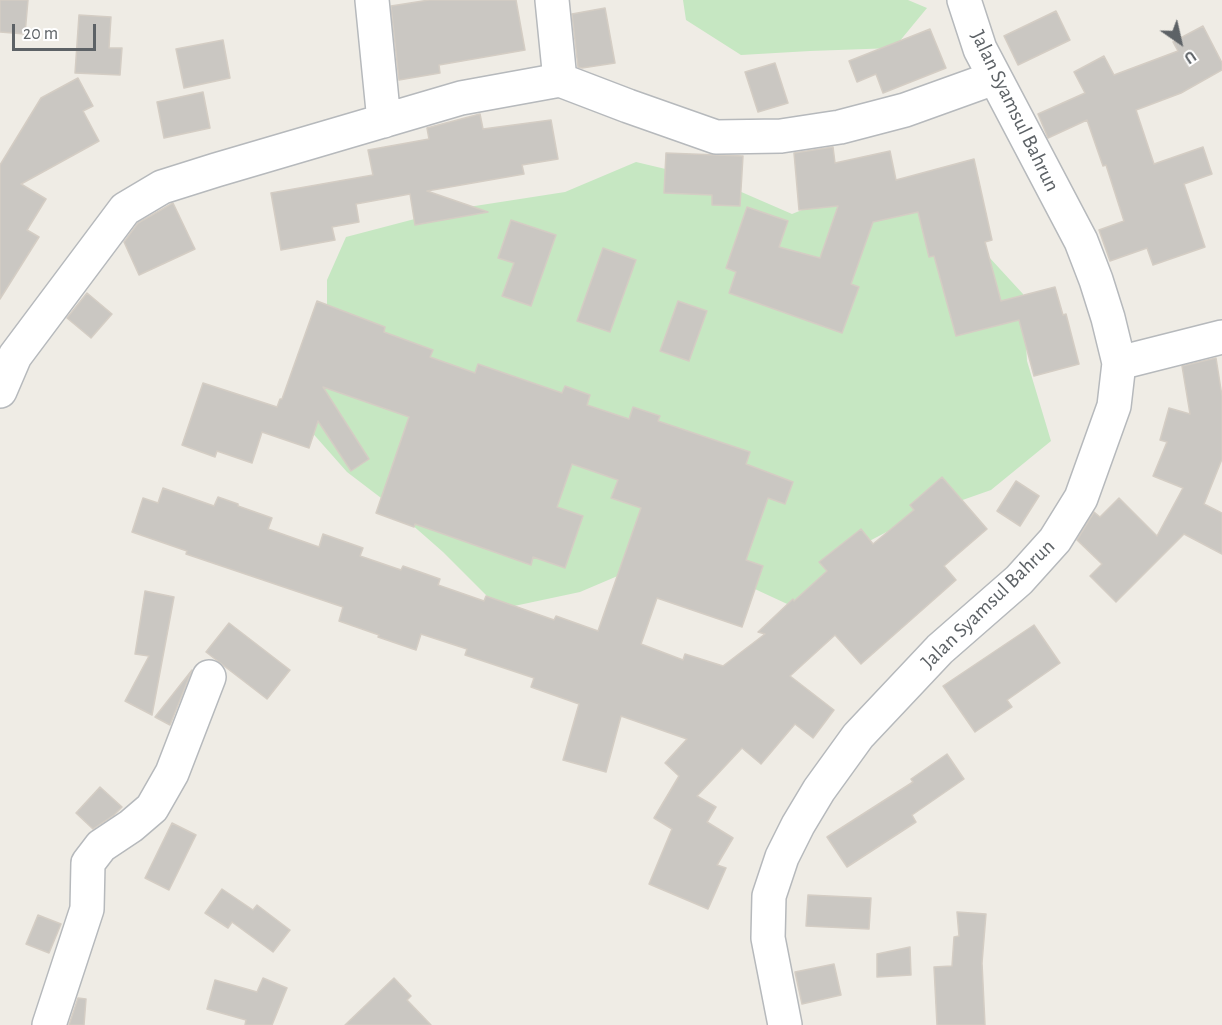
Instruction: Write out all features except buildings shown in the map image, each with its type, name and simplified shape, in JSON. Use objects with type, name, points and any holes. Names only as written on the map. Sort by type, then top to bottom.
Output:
[{"type":"street","points":[[372,0],[384,121]]},
{"type":"street","points":[[552,0],[560,80]]},
{"type":"street","name":"Jalan Syamsul Bahrun","points":[[784,1025],[768,938],[769,896],[782,857],[798,825],[819,790],[858,736],[940,649],[1019,580],[1055,540],[1081,498],[1114,406],[1119,363],[1108,318],[1081,241],[994,78],[980,49],[964,0]]},
{"type":"street","points":[[0,391],[8,353],[125,209],[162,187],[461,98],[560,80],[716,137],[781,136],[840,127],[906,110],[994,78]]},
{"type":"street","points":[[1119,363],[1222,337]]},
{"type":"street","points":[[49,1025],[87,909],[88,863],[101,846],[132,826],[152,808],[172,774],[208,677]]},
{"type":"green space","points":[[683,0],[908,0],[927,8],[894,48],[741,55],[686,20]]},
{"type":"green space","points":[[636,162],[716,181],[792,214],[879,179],[954,219],[1023,294],[1027,361],[1051,441],[991,490],[917,516],[837,558],[798,609],[744,584],[627,572],[580,592],[500,609],[443,552],[385,501],[347,472],[293,411],[327,316],[327,280],[346,237],[449,210],[565,192]]}]
